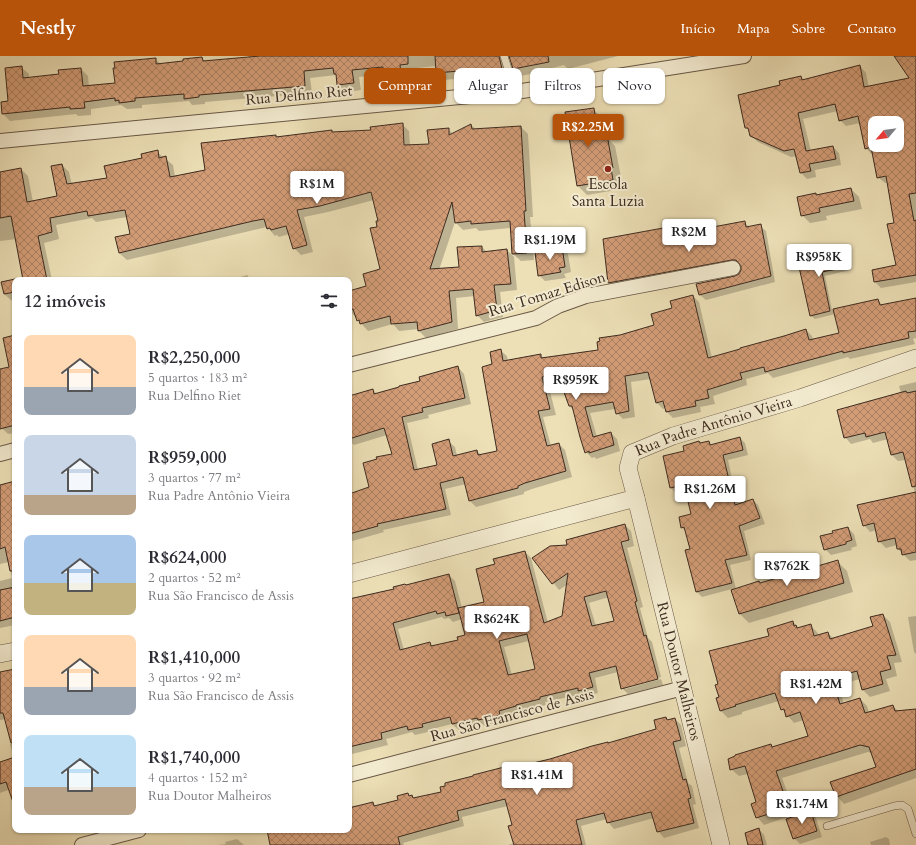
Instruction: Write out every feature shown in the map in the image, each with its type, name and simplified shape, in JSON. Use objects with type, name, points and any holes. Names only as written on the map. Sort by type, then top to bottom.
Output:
[{"type":"street","name":"Rua Delfino Riet","points":[[522,91],[744,56]]},
{"type":"street","name":"Rua Delfino Riet","points":[[0,141],[454,98]]},
{"type":"street","name":"Rua Tomaz Edison","points":[[352,364],[536,318],[558,306],[586,296],[733,268]]},
{"type":"street","name":"Rua Padre Antônio Vieira","points":[[636,498],[628,468],[632,453],[673,436],[800,398],[916,358]]},
{"type":"street","points":[[0,454],[12,451]]},
{"type":"street","points":[[352,573],[636,498]]},
{"type":"street","name":"Rua Doutor Malheiros","points":[[636,498],[721,845]]},
{"type":"street","points":[[0,654],[12,652]]},
{"type":"street","name":"Rua São Francisco de Assis","points":[[352,774],[683,688]]},
{"type":"street","points":[[82,845],[128,833]]},
{"type":"lane","points":[[504,56],[507,68]]},
{"type":"lane","points":[[826,826],[902,805],[908,809],[916,834]]},
{"type":"building","points":[[260,56],[408,56],[408,64],[400,65],[400,68],[383,67],[352,70],[354,83],[337,85],[336,74],[334,74],[333,68],[304,71],[305,86],[199,95],[199,97],[184,99],[184,94],[135,98],[135,101],[119,103],[119,100],[115,101],[115,98],[84,102],[85,108],[70,109],[70,107],[2,114],[1,102],[8,101],[5,68],[22,66],[23,78],[59,74],[58,70],[81,68],[83,86],[115,83],[113,68],[115,68],[114,62],[156,58],[156,64],[202,57],[203,61]]},
{"type":"building","points":[[435,56],[499,56],[502,68],[454,68],[454,71],[446,72],[446,68],[436,68]]},
{"type":"building","points":[[509,56],[548,56],[549,62],[513,68]]},
{"type":"building","points":[[894,56],[916,56],[916,193],[909,194],[914,221],[916,220],[916,275],[874,282],[872,270],[896,265],[887,224],[894,223],[886,176],[877,178],[872,152],[904,152],[904,116],[868,116],[868,148],[865,149],[858,116],[839,121],[835,104],[798,113],[806,151],[833,146],[836,159],[809,164],[811,171],[800,173],[794,149],[784,151],[750,136],[748,128],[745,128],[738,95],[780,85],[779,81],[801,76],[802,80],[860,65],[864,87],[909,78]]},
{"type":"building","points":[[594,108],[598,137],[607,135],[613,168],[611,168],[613,180],[577,186],[565,112]]},
{"type":"building","points":[[403,123],[404,145],[429,144],[427,130],[449,128],[449,135],[471,124],[472,129],[521,126],[527,253],[512,254],[510,221],[471,224],[471,221],[455,223],[452,202],[430,269],[459,267],[457,247],[482,246],[482,252],[507,249],[511,284],[494,285],[497,310],[476,316],[473,289],[449,291],[452,322],[418,331],[417,322],[391,324],[390,316],[360,324],[359,320],[357,321],[352,309],[352,290],[366,286],[363,274],[380,269],[370,228],[377,227],[376,221],[378,221],[371,192],[320,206],[297,210],[307,245],[293,249],[286,226],[271,230],[270,228],[267,229],[264,219],[119,253],[115,237],[130,234],[125,210],[88,216],[87,211],[50,218],[52,232],[38,236],[46,277],[22,277],[11,216],[0,218],[0,172],[21,168],[27,202],[57,196],[51,166],[62,164],[67,184],[107,178],[104,166],[142,158],[141,154],[158,150],[159,158],[166,156],[170,177],[205,170],[201,143],[276,135],[276,137],[332,130],[332,132],[371,130],[370,127]]},
{"type":"building","points":[[851,188],[854,201],[819,208],[820,212],[801,216],[797,197]]},
{"type":"building","points":[[745,221],[746,227],[761,224],[771,276],[699,295],[696,284],[739,274],[741,266],[736,260],[732,260],[608,283],[603,239],[685,224],[686,232]]},
{"type":"building","points":[[562,246],[565,267],[559,268],[561,272],[538,276],[535,252]]},
{"type":"building","points":[[844,250],[847,267],[822,272],[830,311],[810,316],[797,258],[817,254],[818,256]]},
{"type":"building","points":[[12,280],[12,293],[4,294],[1,282]]},
{"type":"building","points":[[693,295],[708,358],[806,329],[809,340],[839,333],[833,309],[878,299],[880,305],[916,298],[916,331],[908,332],[909,338],[843,353],[843,351],[765,372],[764,367],[740,373],[742,379],[707,390],[709,398],[695,401],[696,406],[666,412],[663,401],[656,403],[648,372],[625,376],[629,411],[616,414],[613,402],[585,407],[593,437],[611,432],[614,445],[589,453],[589,451],[585,453],[572,406],[569,406],[557,373],[542,377],[550,409],[538,411],[547,446],[559,443],[566,471],[525,483],[518,486],[518,488],[469,501],[463,477],[440,483],[446,509],[377,524],[378,526],[352,533],[352,493],[369,487],[363,463],[377,459],[376,457],[392,454],[384,428],[352,438],[352,395],[373,389],[374,394],[420,381],[419,377],[458,366],[465,398],[422,408],[423,412],[402,417],[414,470],[437,465],[432,444],[449,439],[453,456],[477,450],[478,455],[497,451],[482,367],[492,364],[490,352],[501,349],[503,361],[541,354],[541,358],[598,350],[597,342],[600,341],[599,338],[620,335],[654,325],[651,314],[672,308],[670,301]]},
{"type":"building","points":[[12,336],[12,426],[0,429],[0,369],[9,367],[3,338]]},
{"type":"building","points":[[906,391],[907,393],[916,391],[916,486],[912,487],[903,452],[891,455],[885,432],[866,437],[865,433],[844,438],[837,410]]},
{"type":"building","points":[[740,437],[743,450],[723,455],[735,505],[753,499],[760,518],[739,526],[747,555],[725,560],[732,583],[696,592],[685,550],[690,549],[684,527],[681,528],[679,517],[691,514],[684,485],[670,488],[663,456],[684,451],[683,446],[699,441],[700,443],[709,441],[710,445]]},
{"type":"building","points":[[12,482],[12,571],[10,571],[5,547],[0,549],[0,485]]},
{"type":"building","points":[[916,492],[916,552],[902,555],[901,549],[897,549],[895,538],[878,542],[874,523],[863,526],[857,505]]},
{"type":"building","points":[[625,524],[629,540],[621,542],[637,601],[635,602],[644,636],[646,635],[658,679],[621,689],[616,666],[589,673],[593,687],[578,691],[578,688],[540,697],[540,699],[499,711],[500,715],[478,720],[477,718],[452,724],[450,717],[422,724],[423,727],[408,730],[407,726],[381,733],[382,739],[352,746],[352,598],[449,574],[459,613],[446,616],[445,612],[437,614],[436,611],[393,623],[400,650],[430,642],[431,646],[458,640],[457,637],[465,635],[458,608],[484,602],[476,569],[495,564],[493,559],[525,551],[544,623],[562,616],[568,573],[552,584],[532,558],[550,546],[567,545],[566,540]],"holes":[[[606,591],[614,621],[592,626],[584,597]],[[527,634],[535,669],[508,675],[499,641]]]},
{"type":"building","points":[[848,527],[852,540],[846,542],[846,544],[824,550],[820,536]]},
{"type":"building","points":[[838,560],[844,583],[739,614],[731,590]]},
{"type":"building","points":[[12,588],[12,618],[0,621],[0,590]]},
{"type":"building","points":[[883,614],[896,655],[887,656],[891,669],[880,672],[883,684],[862,690],[857,671],[832,678],[840,704],[860,698],[865,713],[893,705],[895,711],[916,709],[916,769],[836,797],[830,782],[876,767],[869,747],[860,745],[776,771],[784,794],[786,793],[791,807],[756,818],[751,804],[756,802],[745,766],[730,770],[728,759],[735,755],[771,744],[772,747],[808,736],[800,712],[786,717],[784,709],[781,710],[775,693],[720,711],[716,698],[719,697],[715,685],[718,684],[709,651],[769,636],[767,629],[793,621],[794,626],[796,625],[797,628],[811,624],[814,636],[828,632],[830,639],[873,626],[870,617]]},
{"type":"building","points":[[12,670],[12,743],[3,713],[0,713],[0,672]]},
{"type":"building","points":[[666,717],[667,720],[675,718],[681,740],[673,742],[683,780],[686,779],[691,798],[688,799],[694,823],[657,832],[651,812],[607,823],[604,813],[576,820],[582,845],[514,845],[508,826],[512,825],[505,799],[457,811],[459,820],[398,837],[400,845],[270,845],[268,833],[352,833],[352,807],[373,802],[374,806],[398,800],[397,796],[408,793],[409,796],[412,795],[413,798],[441,792],[440,787],[445,786],[445,783],[512,765],[512,768],[550,759],[656,729],[654,720]]},
{"type":"building","points":[[12,758],[12,799],[6,782],[0,784],[0,762]]},
{"type":"building","points":[[811,811],[817,831],[793,839],[786,819]]},
{"type":"building","points":[[759,828],[763,845],[748,845],[745,833]]},
{"type":"place","name":"Escola Santa Luzia","points":[[608,169]]}]
